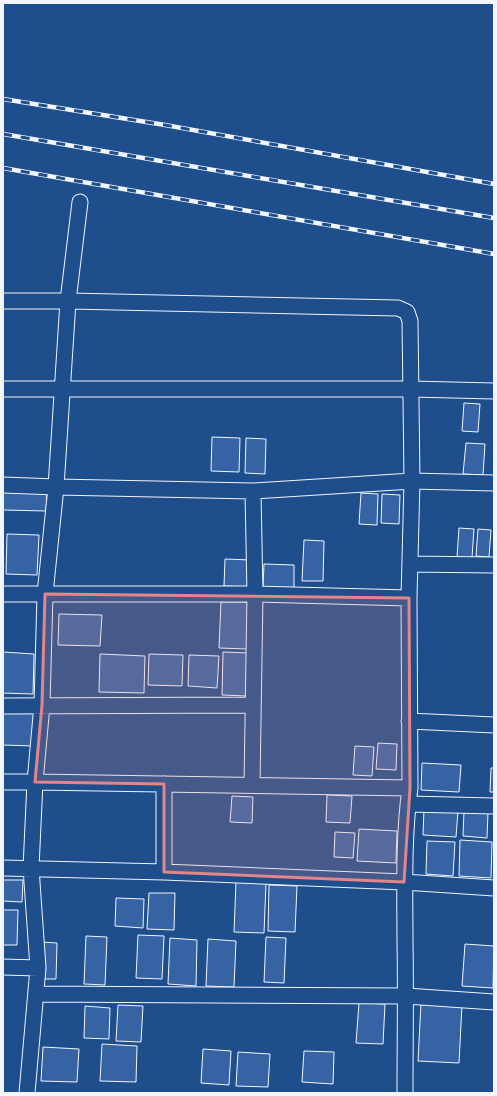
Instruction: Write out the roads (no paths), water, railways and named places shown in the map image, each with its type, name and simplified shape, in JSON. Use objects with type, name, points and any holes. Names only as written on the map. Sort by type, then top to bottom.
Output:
[{"type":"street","points":[[27,1093],[38,968],[31,868],[35,782],[42,705],[45,594],[56,487],[68,301],[80,202]]},
{"type":"street","points":[[3,301],[398,308],[406,312],[410,321],[412,481],[409,598],[410,788],[404,882],[406,996],[405,1093]]},
{"type":"street","points":[[3,389],[411,389],[494,391]]},
{"type":"street","points":[[3,485],[253,491],[412,481],[494,483]]},
{"type":"street","points":[[252,784],[252,705],[255,594],[253,491]]},
{"type":"street","points":[[410,564],[494,564]]},
{"type":"street","points":[[3,594],[255,594],[409,598]]},
{"type":"street","points":[[3,706],[252,705]]},
{"type":"street","points":[[409,721],[494,725]]},
{"type":"street","points":[[3,782],[252,784],[410,788]]},
{"type":"street","points":[[164,784],[164,872]]},
{"type":"street","points":[[408,804],[494,806]]},
{"type":"street","points":[[3,868],[164,872],[404,882],[494,888]]},
{"type":"street","points":[[3,967],[38,968]]},
{"type":"street","points":[[36,994],[406,996],[494,1002]]},
{"type":"railway","points":[[3,99],[165,125],[494,184]]},
{"type":"railway","points":[[3,134],[494,218]]},
{"type":"railway","points":[[3,168],[494,254]]}]
